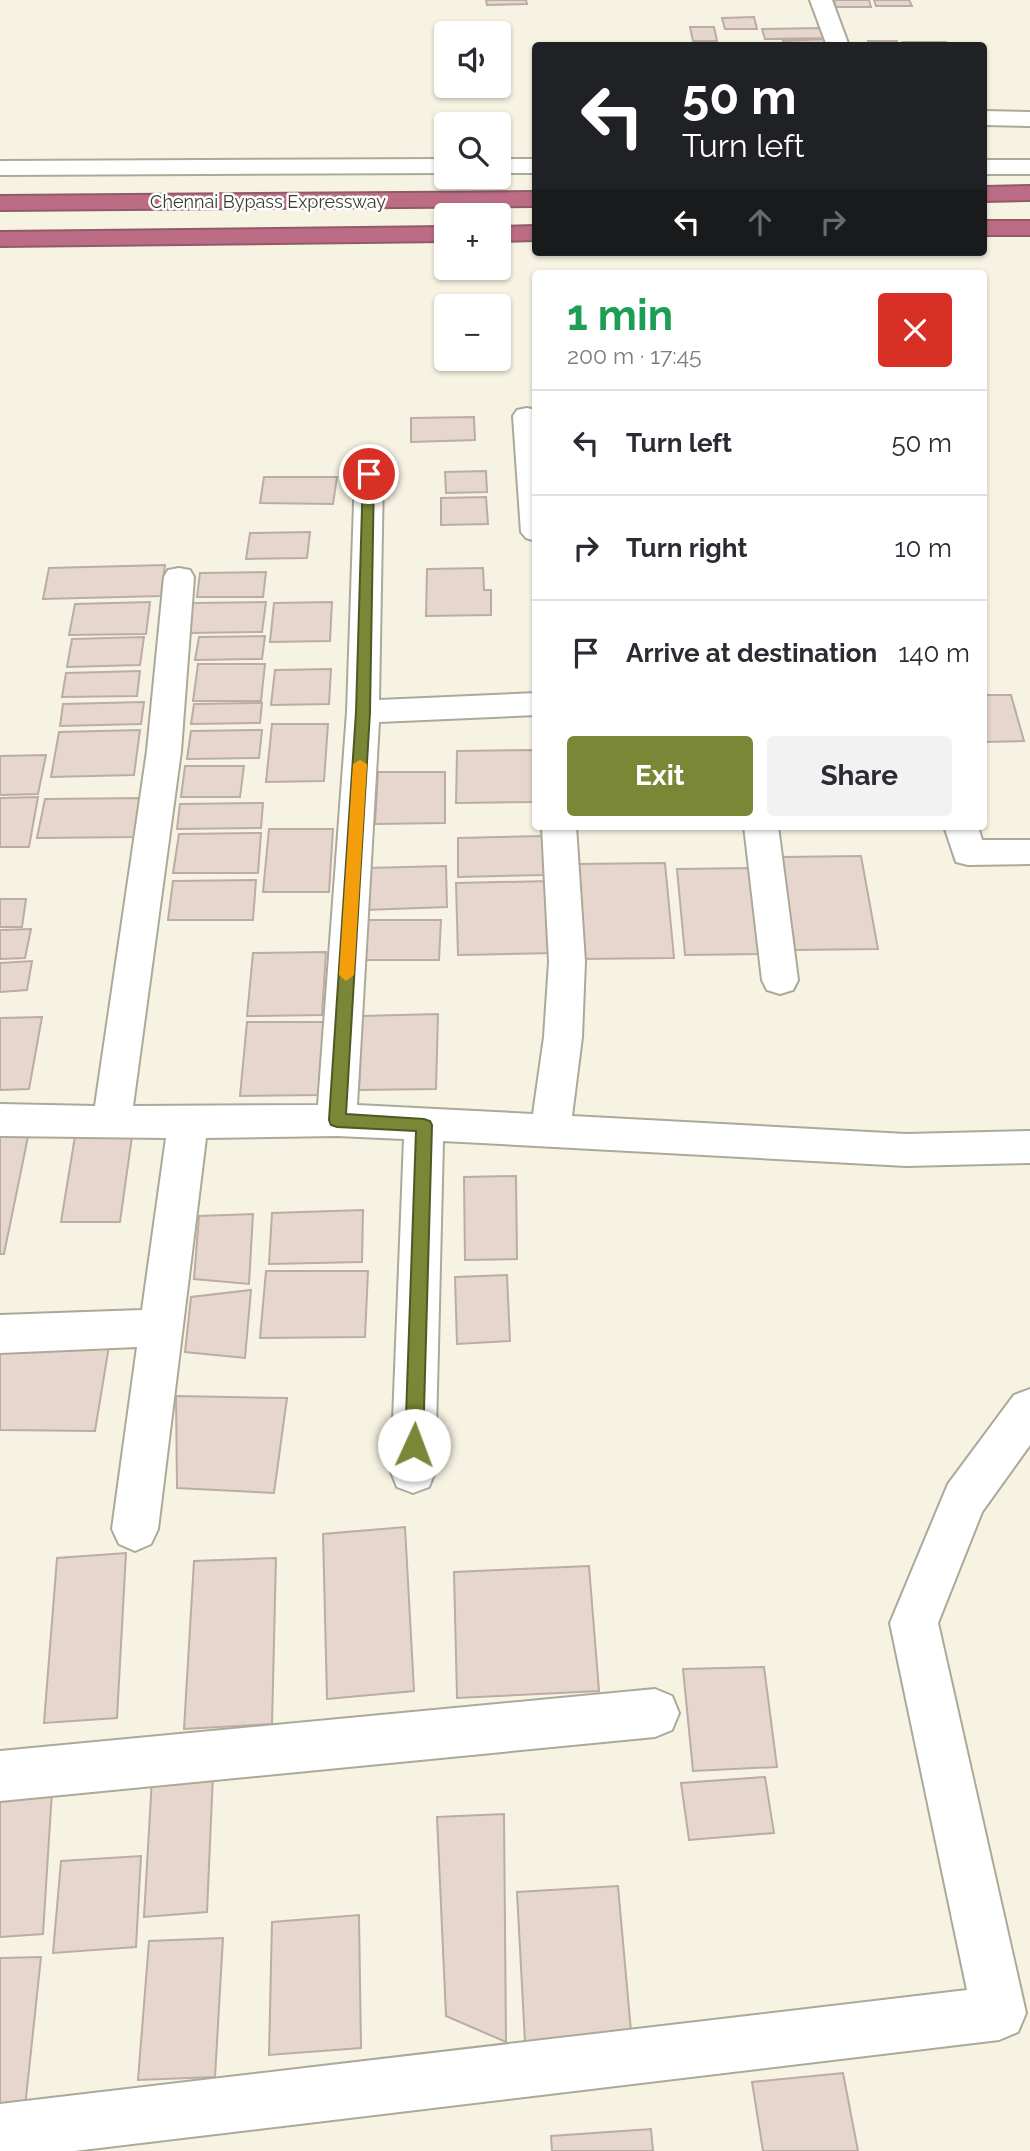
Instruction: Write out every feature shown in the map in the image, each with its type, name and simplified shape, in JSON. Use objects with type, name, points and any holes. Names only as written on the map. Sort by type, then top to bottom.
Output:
[{"type":"highway","points":[[987,194],[1030,193]]},
{"type":"highway","name":"Chennai Bypass Expressway","points":[[0,203],[532,199]]},
{"type":"highway","points":[[987,228],[1030,228]]},
{"type":"highway","points":[[511,234],[532,233]]},
{"type":"highway","name":"Chennai Bypass Expressway","points":[[0,239],[434,234]]},
{"type":"street","points":[[821,0],[837,42]]},
{"type":"street","points":[[987,118],[1030,118]]},
{"type":"street","points":[[0,167],[434,166]]},
{"type":"street","points":[[511,166],[532,166]]},
{"type":"street","points":[[987,167],[1030,167]]},
{"type":"street","points":[[527,416],[532,480]]},
{"type":"street","points":[[337,1120],[363,712],[369,474]]},
{"type":"street","points":[[112,1121],[164,751],[178,578]]},
{"type":"street","points":[[363,712],[532,704]]},
{"type":"street","points":[[550,1131],[563,1037],[567,962],[559,830]]},
{"type":"street","points":[[761,830],[780,980]]},
{"type":"street","points":[[962,830],[968,853],[1030,852]]},
{"type":"street","points":[[0,1120],[188,1123],[337,1120],[906,1150],[1030,1147]]},
{"type":"street","points":[[135,1529],[188,1123]]},
{"type":"street","points":[[413,1472],[424,1125]]},
{"type":"street","points":[[0,1334],[161,1328]]},
{"type":"street","points":[[0,2132],[999,2013],[914,1623],[964,1499],[1030,1409]]},
{"type":"street","points":[[0,1776],[655,1713]]},
{"type":"building","points":[[486,0],[526,0],[527,4],[487,5]]},
{"type":"building","points":[[834,0],[869,0],[871,7],[836,7]]},
{"type":"building","points":[[874,0],[909,0],[912,6],[876,6]]},
{"type":"building","points":[[754,17],[757,29],[725,29],[722,18]]},
{"type":"building","points":[[690,27],[714,27],[717,41],[693,41]]},
{"type":"building","points":[[821,28],[824,38],[765,39],[762,29]]},
{"type":"building","points":[[827,39],[828,42],[783,42]]},
{"type":"building","points":[[474,417],[475,440],[411,442],[411,418]]},
{"type":"building","points":[[486,471],[487,492],[446,493],[445,472]]},
{"type":"building","points":[[264,477],[337,477],[333,504],[260,503]]},
{"type":"building","points":[[486,497],[488,524],[441,525],[441,498]]},
{"type":"building","points":[[310,532],[307,558],[246,559],[250,533]]},
{"type":"building","points":[[165,565],[161,596],[43,599],[49,568]]},
{"type":"building","points":[[483,568],[484,590],[491,590],[491,615],[426,616],[427,569]]},
{"type":"building","points":[[266,572],[263,597],[197,597],[200,573]]},
{"type":"building","points":[[150,602],[146,634],[69,635],[75,604]]},
{"type":"building","points":[[266,602],[262,632],[187,633],[192,603]]},
{"type":"building","points":[[332,602],[330,641],[270,642],[274,603]]},
{"type":"building","points":[[265,636],[262,659],[195,660],[199,637]]},
{"type":"building","points":[[144,637],[140,665],[67,667],[72,639]]},
{"type":"building","points":[[198,664],[265,664],[261,701],[193,701]]},
{"type":"building","points":[[331,669],[329,704],[271,705],[275,670]]},
{"type":"building","points":[[140,671],[137,696],[62,697],[66,673]]},
{"type":"building","points":[[987,695],[1011,695],[1024,741],[987,742]]},
{"type":"building","points":[[144,702],[141,724],[60,726],[63,704]]},
{"type":"building","points":[[262,703],[260,723],[191,724],[194,704]]},
{"type":"building","points":[[272,724],[328,724],[324,781],[266,782]]},
{"type":"building","points":[[140,730],[134,775],[51,777],[59,732]]},
{"type":"building","points":[[262,730],[259,758],[187,759],[191,731]]},
{"type":"building","points":[[532,750],[532,802],[456,803],[457,751]]},
{"type":"building","points":[[46,755],[38,794],[0,795],[0,756]]},
{"type":"building","points":[[185,766],[244,766],[240,797],[181,797]]},
{"type":"building","points":[[378,772],[445,772],[445,823],[375,824]]},
{"type":"building","points":[[38,797],[29,847],[0,847],[0,798]]},
{"type":"building","points":[[144,798],[138,837],[37,838],[45,799]]},
{"type":"building","points":[[263,803],[261,828],[177,829],[180,804]]},
{"type":"building","points":[[269,829],[333,829],[329,892],[263,892]]},
{"type":"building","points":[[261,833],[258,873],[173,873],[179,834]]},
{"type":"building","points":[[543,836],[544,875],[458,877],[458,838]]},
{"type":"building","points":[[861,856],[878,949],[795,950],[782,857]]},
{"type":"building","points":[[665,863],[674,958],[579,959],[574,864]]},
{"type":"building","points":[[446,866],[447,907],[365,910],[366,868]]},
{"type":"building","points":[[751,868],[762,954],[685,955],[677,869]]},
{"type":"building","points":[[256,880],[253,920],[168,920],[173,881]]},
{"type":"building","points":[[549,881],[554,953],[458,955],[456,883]]},
{"type":"building","points":[[0,899],[26,899],[22,927],[0,927]]},
{"type":"building","points":[[358,920],[441,920],[439,960],[356,960]]},
{"type":"building","points":[[31,929],[25,958],[0,959],[0,930]]},
{"type":"building","points":[[326,952],[322,1015],[247,1016],[253,953]]},
{"type":"building","points":[[32,961],[27,990],[0,992],[0,963]]},
{"type":"building","points":[[438,1014],[436,1089],[359,1090],[362,1016]]},
{"type":"building","points":[[42,1017],[29,1089],[0,1090],[0,1018]]},
{"type":"building","points":[[247,1022],[325,1022],[321,1095],[240,1096]]},
{"type":"building","points":[[0,1127],[30,1127],[4,1254],[0,1254]]},
{"type":"building","points":[[75,1136],[132,1136],[120,1222],[61,1222]]},
{"type":"building","points":[[516,1176],[517,1259],[465,1260],[464,1177]]},
{"type":"building","points":[[363,1210],[362,1262],[269,1264],[272,1213]]},
{"type":"building","points":[[253,1214],[249,1284],[194,1279],[199,1216]]},
{"type":"building","points":[[266,1271],[368,1271],[365,1337],[260,1338]]},
{"type":"building","points":[[507,1275],[510,1341],[457,1344],[455,1277]]},
{"type":"building","points":[[251,1290],[245,1358],[185,1352],[191,1297]]},
{"type":"building","points":[[0,1344],[109,1346],[95,1431],[0,1430]]},
{"type":"building","points":[[176,1396],[287,1398],[274,1493],[177,1488]]},
{"type":"building","points":[[405,1527],[414,1691],[327,1699],[323,1534]]},
{"type":"building","points":[[126,1553],[117,1718],[44,1723],[57,1558]]},
{"type":"building","points":[[276,1558],[272,1724],[184,1729],[194,1561]]},
{"type":"building","points":[[589,1566],[599,1691],[457,1698],[454,1572]]},
{"type":"building","points":[[764,1667],[777,1767],[693,1771],[683,1669]]},
{"type":"building","points":[[213,1774],[207,1912],[144,1917],[152,1778]]},
{"type":"building","points":[[765,1777],[774,1833],[689,1840],[681,1783]]},
{"type":"building","points":[[52,1791],[43,1934],[0,1937],[0,1795]]},
{"type":"building","points":[[504,1814],[506,2042],[446,2016],[437,1817]]},
{"type":"building","points":[[141,1856],[136,1947],[53,1953],[61,1861]]},
{"type":"building","points":[[618,1886],[633,2054],[526,2061],[517,1892]]},
{"type":"building","points":[[359,1915],[361,2048],[269,2055],[272,1922]]},
{"type":"building","points":[[223,1938],[215,2077],[138,2080],[149,1941]]},
{"type":"building","points":[[41,1957],[24,2117],[0,2119],[0,1958]]},
{"type":"building","points":[[843,2073],[858,2151],[763,2151],[752,2082]]},
{"type":"building","points":[[651,2129],[653,2151],[552,2151],[551,2136]]},
{"type":"slow traffic","points":[[346,975],[360,764]]},
{"type":"route","points":[[369,474],[363,712],[337,1120],[424,1125],[414,1445]]}]
